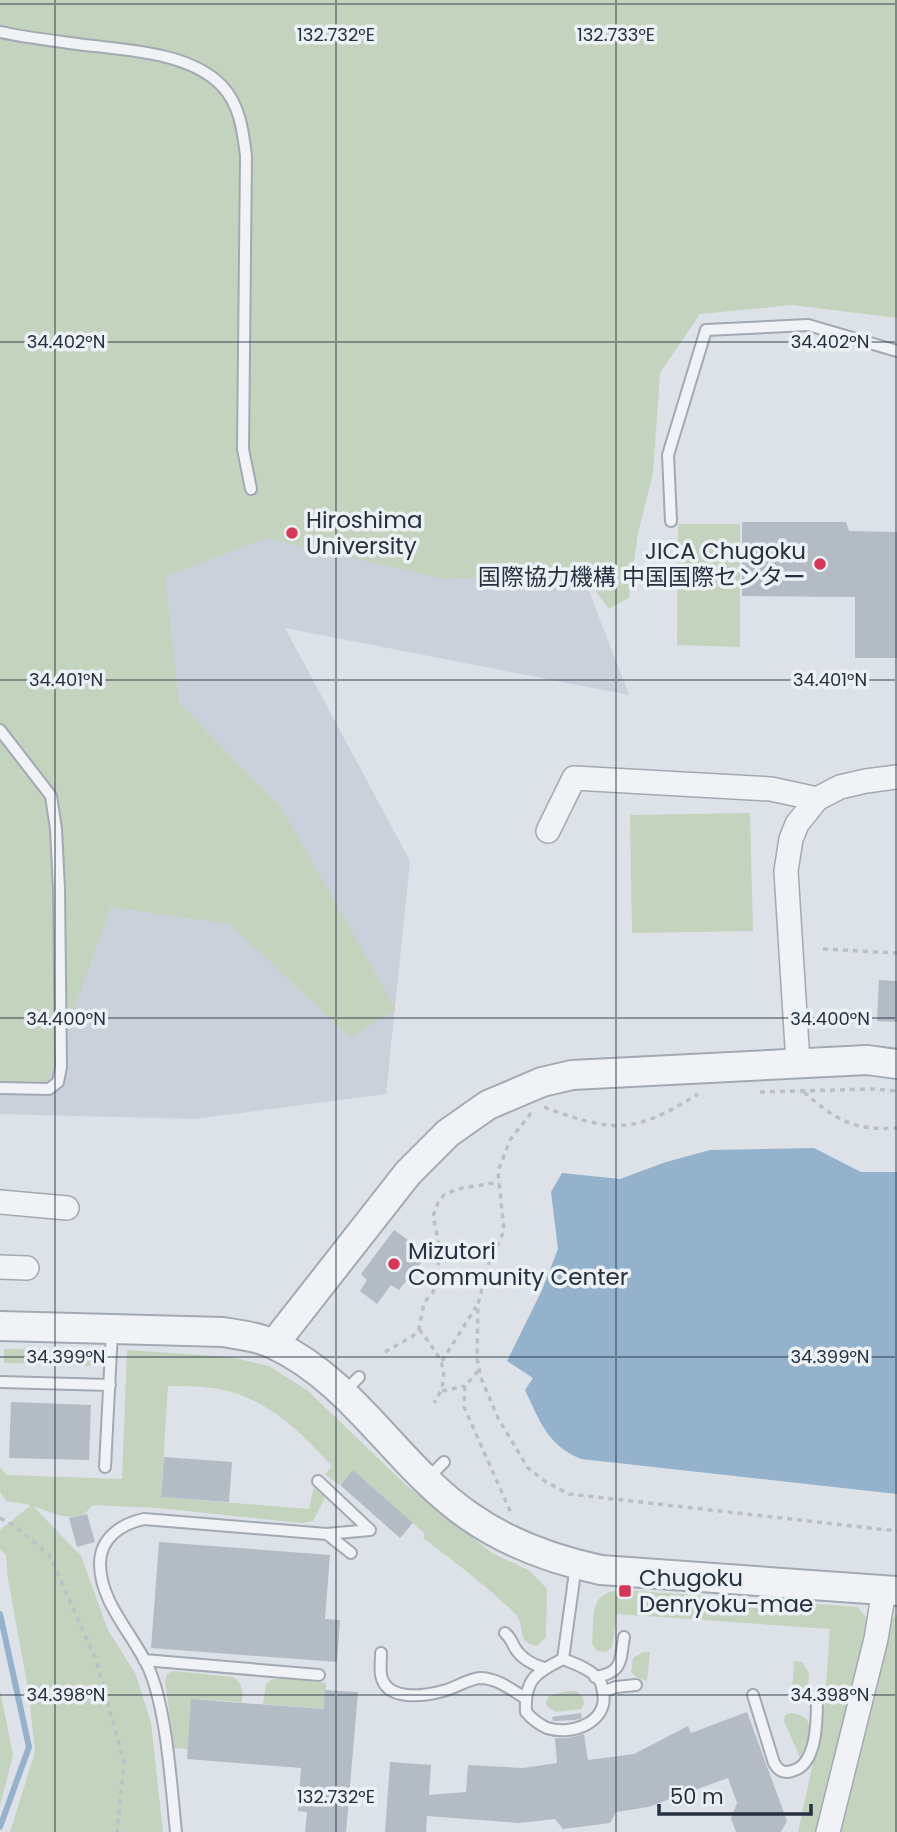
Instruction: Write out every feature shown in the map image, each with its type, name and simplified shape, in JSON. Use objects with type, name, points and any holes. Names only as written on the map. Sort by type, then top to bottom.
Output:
[{"type":"street","points":[[798,1063],[786,871],[787,854],[797,824],[817,799],[840,787],[897,777]]},
{"type":"street","points":[[548,831],[574,778],[771,789],[817,799]]},
{"type":"street","points":[[274,1345],[408,1173],[448,1133],[488,1105],[542,1082],[572,1075],[867,1060],[897,1064]]},
{"type":"street","points":[[0,1202],[67,1208]]},
{"type":"street","points":[[0,1267],[27,1268]]},
{"type":"street","points":[[0,1326],[223,1332],[249,1336],[274,1345],[351,1385],[436,1471],[468,1516],[490,1530],[558,1561],[601,1570],[891,1590],[876,1639],[828,1832]]},
{"type":"lane","points":[[0,32],[129,49],[189,64],[209,73],[234,103],[243,127],[246,156],[243,449],[251,489]]},
{"type":"lane","points":[[671,521],[667,455],[706,330],[808,325],[897,351]]},
{"type":"lane","points":[[0,730],[51,796],[57,841],[61,1067],[58,1082],[49,1089],[0,1088]]},
{"type":"lane","points":[[105,1466],[112,1329]]},
{"type":"lane","points":[[0,1382],[110,1385]]},
{"type":"lane","points":[[176,1832],[159,1702],[149,1669],[101,1582],[100,1560],[106,1543],[115,1530],[128,1522],[144,1519],[327,1534],[370,1530],[318,1481]]},
{"type":"lane","points":[[327,1534],[351,1553]]},
{"type":"lane","points":[[564,1659],[576,1565]]},
{"type":"lane","points":[[505,1633],[511,1638],[516,1650],[533,1665],[544,1668]]},
{"type":"lane","points":[[595,1676],[610,1675],[620,1666],[624,1637]]},
{"type":"lane","points":[[381,1653],[381,1676],[385,1685],[396,1693],[416,1696],[442,1691],[480,1678]]},
{"type":"lane","points":[[564,1659],[589,1671],[601,1682],[605,1700],[599,1714],[583,1727],[569,1731],[549,1728],[535,1722],[526,1712],[525,1698],[530,1681],[544,1668],[564,1659]]},
{"type":"lane","points":[[144,1660],[319,1675]]},
{"type":"lane","points":[[465,1671],[502,1683],[525,1698]]},
{"type":"lane","points":[[603,1692],[616,1687],[636,1685]]},
{"type":"lane","points":[[753,1695],[774,1763],[778,1770],[784,1772],[804,1766],[810,1757],[817,1718],[817,1696]]},
{"type":"path","points":[[822,949],[897,953]]},
{"type":"path","points":[[751,1092],[873,1089],[897,1091]]},
{"type":"path","points":[[803,1091],[830,1115],[847,1123],[867,1128],[897,1128]]},
{"type":"path","points":[[554,1103],[542,1106],[593,1124],[613,1126],[636,1124],[665,1114],[699,1093],[688,1093]]},
{"type":"path","points":[[531,1113],[510,1140],[498,1171],[504,1231],[489,1263],[478,1304],[477,1344],[479,1370],[498,1418],[528,1468],[546,1482],[569,1494],[897,1531]]},
{"type":"path","points":[[386,1352],[413,1336],[419,1329],[424,1303],[438,1280],[439,1244],[433,1216],[438,1203],[444,1195],[457,1189],[499,1182]]},
{"type":"path","points":[[442,1361],[478,1304]]},
{"type":"path","points":[[419,1329],[442,1361],[442,1391],[434,1403]]},
{"type":"path","points":[[442,1391],[465,1386],[479,1370]]},
{"type":"path","points":[[465,1386],[464,1407],[517,1523]]},
{"type":"path","points":[[0,1518],[15,1526],[50,1556],[96,1660],[124,1762],[117,1832]]},
{"type":"shaded area","name":"Hiroshima University","points":[[0,0],[582,573],[629,695],[285,628],[410,861],[386,1094],[194,1119],[0,1114]]},
{"type":"green space","name":"Hiroshima University","points":[[0,0],[897,0],[897,318],[792,305],[700,314],[660,373],[653,474],[638,533],[629,598],[609,609],[582,573],[444,579],[266,538],[165,577],[179,703],[281,807],[396,1009],[350,1038],[230,924],[111,907],[48,1081],[0,1084]]},
{"type":"green space","points":[[678,524],[740,524],[740,647],[677,645]]},
{"type":"green space","points":[[750,813],[753,931],[632,933],[630,815]]},
{"type":"green space","points":[[4,1349],[96,1350],[96,1366],[4,1363]]},
{"type":"green space","points":[[127,1350],[231,1357],[269,1366],[307,1390],[406,1485],[492,1553],[530,1571],[547,1589],[546,1637],[537,1646],[526,1641],[518,1619],[505,1604],[423,1538],[425,1534],[353,1470],[339,1485],[325,1474],[332,1466],[279,1416],[230,1392],[211,1388],[168,1386],[161,1497],[309,1509],[314,1486],[325,1498],[313,1521],[302,1523],[158,1508],[93,1505],[87,1512],[73,1517],[57,1515],[33,1506],[81,1556],[108,1630],[136,1675],[151,1723],[163,1832],[10,1832],[35,1752],[29,1695],[6,1555],[0,1549],[0,1530],[31,1505],[6,1501],[0,1492],[0,1467],[7,1475],[122,1479]]},
{"type":"green space","points":[[623,1590],[858,1607],[870,1623],[817,1832],[798,1832],[824,1712],[830,1629],[617,1614],[612,1647],[606,1652],[597,1651],[592,1644],[595,1607],[603,1595]]},
{"type":"green space","points":[[897,1615],[897,1832],[837,1832],[888,1622]]},
{"type":"green space","points":[[643,1652],[650,1652],[647,1681],[631,1672],[633,1658]]},
{"type":"green space","points":[[794,1661],[802,1662],[809,1673],[808,1687],[803,1690],[792,1691]]},
{"type":"green space","points":[[173,1671],[233,1677],[242,1688],[242,1702],[192,1699],[188,1749],[174,1748],[165,1680],[167,1674]]},
{"type":"green space","points":[[279,1678],[326,1683],[325,1698],[338,1710],[263,1704],[266,1684]]},
{"type":"green space","points":[[0,1690],[13,1755],[0,1806]]},
{"type":"green space","points":[[577,1691],[583,1697],[584,1704],[581,1709],[556,1712],[548,1707],[546,1702],[549,1696]]},
{"type":"green space","points":[[789,1713],[805,1718],[811,1730],[809,1745],[801,1760],[784,1721],[785,1715]]},
{"type":"water","points":[[814,1148],[861,1172],[897,1172],[897,1494],[581,1459],[560,1447],[546,1431],[525,1390],[533,1378],[507,1361],[542,1290],[558,1249],[551,1192],[562,1173],[620,1179],[710,1150]]},
{"type":"building","name":"JICA Chugoku 国際協力機構 中国国際センター","points":[[742,522],[846,522],[849,531],[897,532],[897,658],[855,658],[855,597],[742,596]]},
{"type":"building","points":[[879,980],[897,981],[897,1022],[877,1021]]},
{"type":"building","name":"Mizutori Community Center","points":[[394,1230],[428,1254],[399,1290],[391,1285],[377,1304],[360,1291],[367,1280],[361,1274]]},
{"type":"building","points":[[11,1402],[91,1405],[89,1460],[9,1458]]},
{"type":"building","points":[[164,1457],[232,1462],[229,1502],[161,1497]]},
{"type":"building","points":[[353,1470],[413,1523],[400,1538],[340,1485]]},
{"type":"building","points":[[87,1514],[95,1542],[77,1547],[69,1518]]},
{"type":"building","points":[[159,1542],[330,1555],[325,1619],[340,1620],[337,1662],[151,1648]]},
{"type":"building","points":[[325,1690],[358,1692],[346,1832],[305,1832],[307,1812],[298,1811],[301,1768],[187,1759],[191,1699],[324,1709]]},
{"type":"building","points":[[747,1712],[787,1821],[781,1832],[736,1832],[731,1818],[737,1803],[728,1778],[648,1807],[616,1812],[610,1823],[563,1829],[555,1819],[519,1823],[427,1816],[426,1832],[385,1832],[390,1762],[431,1765],[429,1795],[466,1792],[468,1765],[523,1768],[557,1763],[555,1738],[584,1734],[588,1760],[634,1754],[688,1726],[691,1733]]},
{"type":"building","points":[[581,1713],[582,1718],[575,1720],[553,1721],[552,1717]]},
{"type":"waterway","points":[[0,1614],[29,1747],[0,1827]]},
{"type":"place","name":"Hiroshima University","points":[[292,533]]},
{"type":"place","name":"JICA Chugoku 国際協力機構 中国国際センター","points":[[820,564]]},
{"type":"place","name":"Mizutori Community Center","points":[[394,1264]]},
{"type":"place","name":"Chugoku Denryoku-mae","points":[[625,1591]]}]
